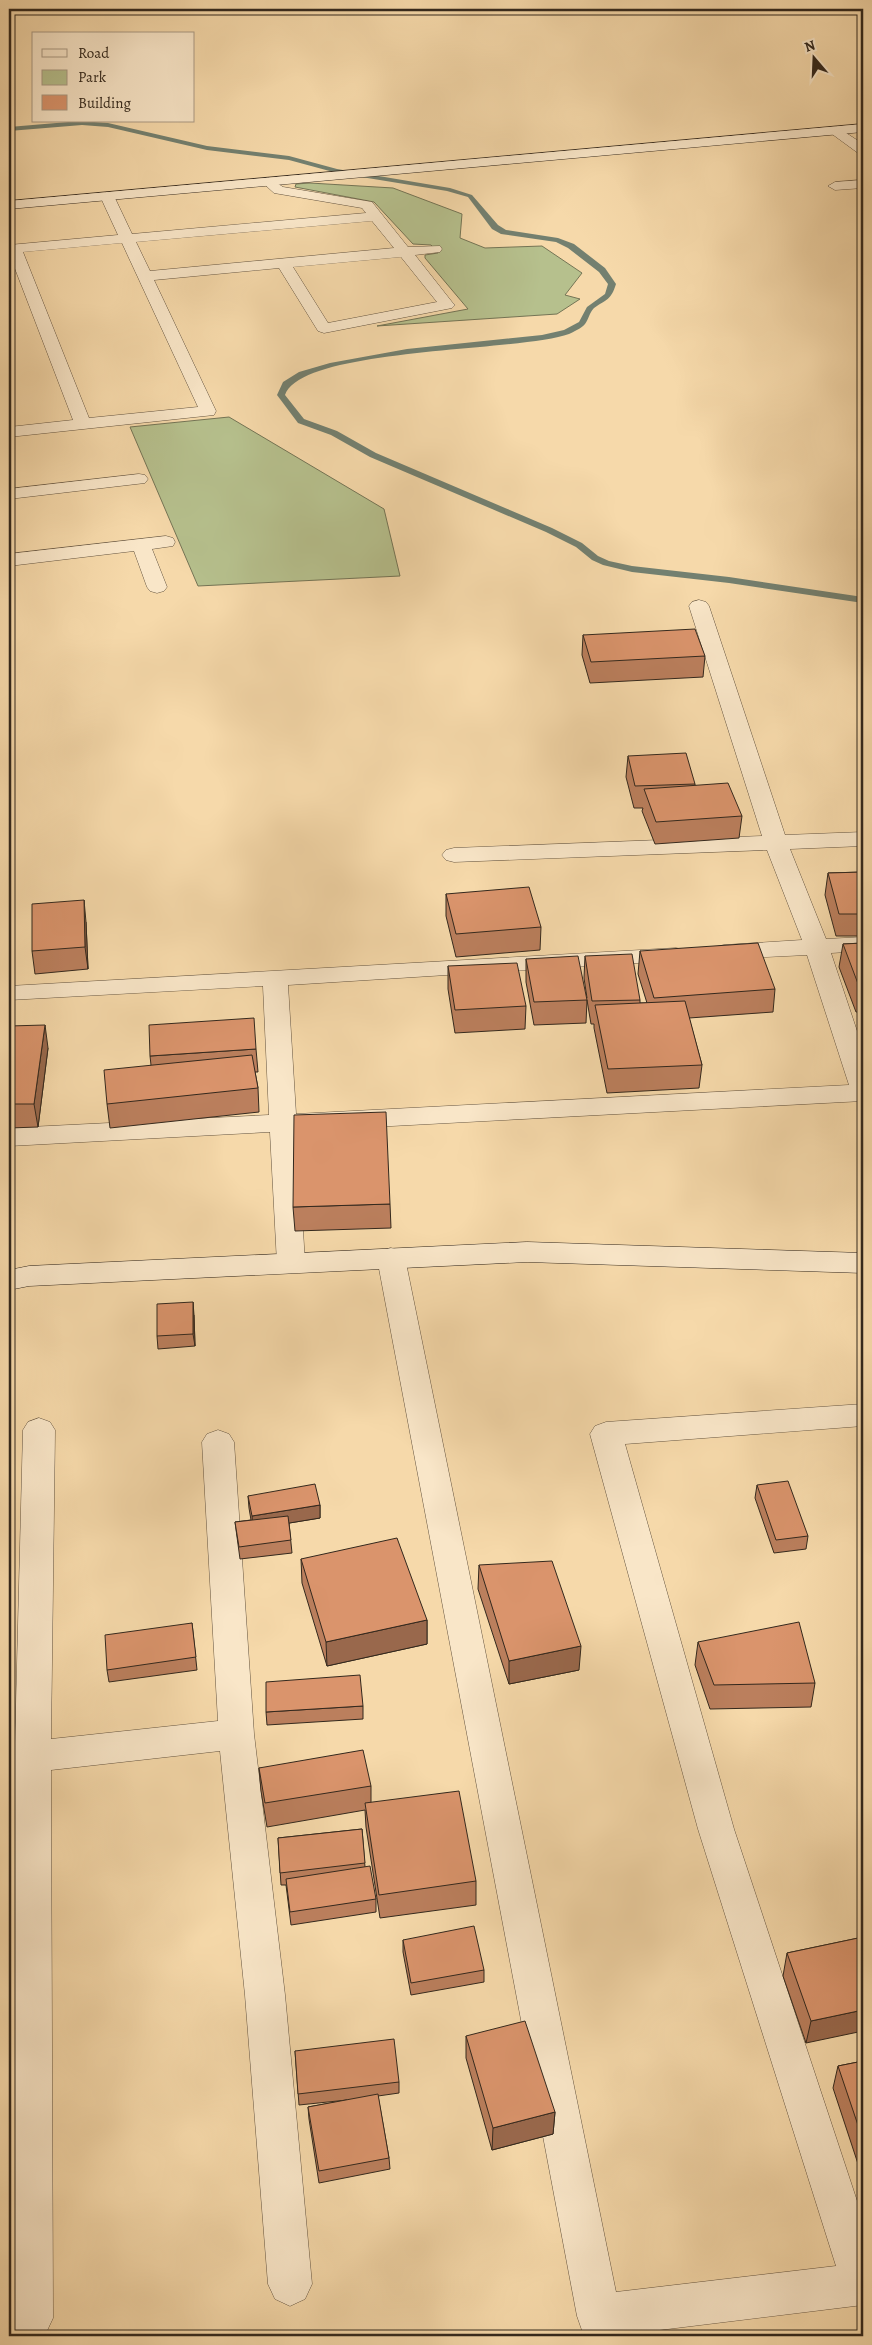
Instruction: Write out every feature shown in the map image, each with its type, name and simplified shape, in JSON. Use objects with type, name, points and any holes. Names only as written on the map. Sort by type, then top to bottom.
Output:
[{"type":"street","points":[[9,205],[272,178],[364,165],[863,121]]},
{"type":"street","points":[[9,197],[384,172],[863,128]]},
{"type":"street","points":[[837,131],[863,150]]},
{"type":"street","points":[[272,178],[279,190],[367,205],[447,305],[324,328],[283,263]]},
{"type":"street","points":[[835,186],[863,184]]},
{"type":"street","points":[[9,432],[208,411],[107,196]]},
{"type":"street","points":[[83,424],[12,249],[376,216]]},
{"type":"street","points":[[146,276],[435,249]]},
{"type":"street","points":[[9,494],[139,479]]},
{"type":"street","points":[[9,560],[166,542]]},
{"type":"street","points":[[141,545],[157,587]]},
{"type":"street","points":[[699,606],[775,842],[817,946],[863,1087]]},
{"type":"street","points":[[454,855],[863,839]]},
{"type":"street","points":[[9,993],[863,944]]},
{"type":"street","points":[[275,978],[291,1263]]},
{"type":"street","points":[[9,1137],[863,1093]]},
{"type":"street","points":[[9,1280],[29,1276],[527,1252],[863,1266]]},
{"type":"street","points":[[391,1258],[602,2326],[863,2284],[716,1829],[606,1434],[863,1415]]},
{"type":"street","points":[[31,2318],[21,1758],[39,1430]]},
{"type":"street","points":[[218,1442],[236,1734],[265,1995],[290,2284]]},
{"type":"street","points":[[21,1758],[236,1734]]},
{"type":"green space","points":[[310,183],[393,188],[462,214],[460,238],[485,248],[542,246],[582,273],[565,295],[580,299],[557,314],[377,326],[468,309],[425,258],[425,255],[438,253],[431,245],[413,244],[374,202],[295,187],[296,184]]},
{"type":"green space","points":[[229,417],[384,509],[400,576],[198,586],[130,427]]},
{"type":"building","points":[[695,629],[705,656],[591,662],[583,635]]},
{"type":"building","points":[[686,753],[695,784],[635,786],[628,756]]},
{"type":"building","points":[[728,783],[742,816],[656,822],[644,789]]},
{"type":"building","points":[[863,872],[863,914],[839,914],[828,873]]},
{"type":"building","points":[[529,887],[541,927],[456,934],[446,894]]},
{"type":"building","points":[[84,900],[85,947],[32,951],[32,904]]},
{"type":"building","points":[[758,943],[775,989],[654,998],[640,951]]},
{"type":"building","points":[[863,943],[863,989],[860,989],[843,944]]},
{"type":"building","points":[[632,954],[640,1000],[592,1001],[585,956]]},
{"type":"building","points":[[578,956],[587,1000],[534,1002],[526,959]]},
{"type":"building","points":[[517,963],[526,1006],[455,1010],[448,966]]},
{"type":"building","points":[[685,1001],[702,1065],[608,1069],[595,1005]]},
{"type":"building","points":[[254,1018],[256,1049],[150,1056],[149,1025]]},
{"type":"building","points":[[45,1025],[34,1104],[9,1104],[9,1026]]},
{"type":"building","points":[[252,1055],[258,1088],[107,1104],[104,1070]]},
{"type":"building","points":[[386,1112],[390,1204],[293,1207],[294,1115]]},
{"type":"building","points":[[193,1302],[193,1334],[157,1336],[157,1304]]},
{"type":"building","points":[[788,1481],[808,1536],[776,1540],[757,1485]]},
{"type":"building","points":[[315,1484],[320,1505],[252,1516],[248,1496]]},
{"type":"building","points":[[288,1516],[291,1540],[239,1547],[235,1522]]},
{"type":"building","points":[[397,1538],[427,1620],[326,1642],[301,1559]]},
{"type":"building","points":[[552,1561],[581,1646],[509,1661],[479,1565]]},
{"type":"building","points":[[799,1622],[815,1683],[714,1685],[698,1642]]},
{"type":"building","points":[[192,1623],[196,1657],[107,1670],[105,1635]]},
{"type":"building","points":[[360,1675],[363,1706],[266,1712],[266,1682]]},
{"type":"building","points":[[363,1750],[371,1786],[265,1803],[259,1768]]},
{"type":"building","points":[[459,1791],[476,1881],[379,1895],[365,1803]]},
{"type":"building","points":[[362,1829],[365,1863],[280,1873],[278,1838]]},
{"type":"building","points":[[370,1866],[376,1899],[290,1912],[286,1879]]},
{"type":"building","points":[[474,1926],[484,1970],[411,1983],[403,1940]]},
{"type":"building","points":[[863,1937],[863,2010],[811,2021],[787,1953]]},
{"type":"building","points":[[525,2021],[555,2112],[493,2128],[466,2036]]},
{"type":"building","points":[[394,2039],[399,2082],[298,2094],[295,2051]]},
{"type":"building","points":[[863,2061],[863,2140],[838,2066]]},
{"type":"building","points":[[378,2094],[389,2158],[319,2171],[308,2107]]},
{"type":"waterway","points":[[9,129],[82,123],[108,125],[207,148],[289,158],[337,171],[448,189],[470,196],[480,206],[495,227],[504,232],[558,240],[571,246],[602,270],[612,284],[609,295],[586,312],[582,323],[566,332],[542,337],[366,358],[302,374],[286,384],[281,395],[286,404],[301,421],[334,433],[373,455],[549,530],[579,545],[595,558],[606,563],[632,569],[729,580],[863,600]]}]
